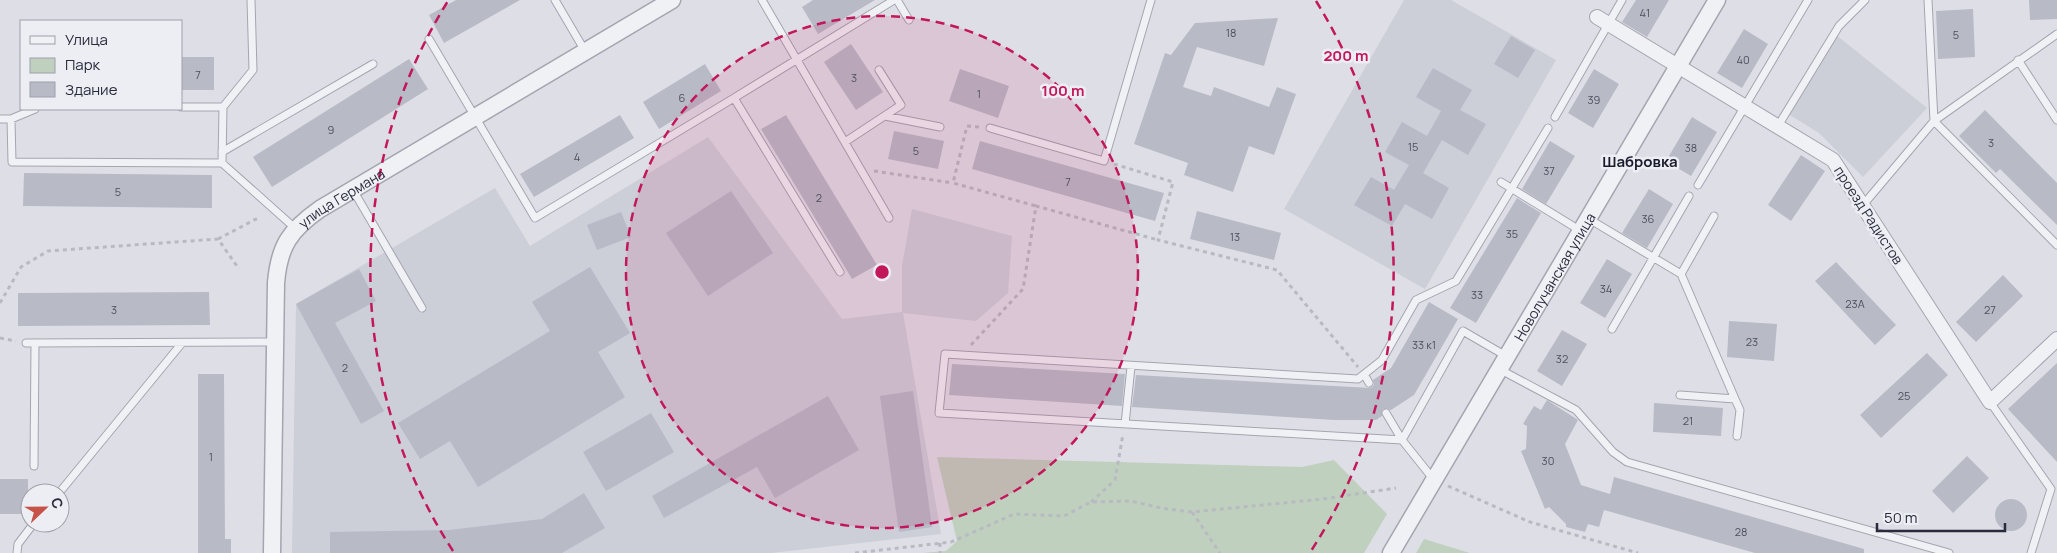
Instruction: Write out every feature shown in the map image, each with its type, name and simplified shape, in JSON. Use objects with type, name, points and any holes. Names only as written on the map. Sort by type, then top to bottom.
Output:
[{"type":"street","name":"улица Германа","points":[[272,553],[276,283],[280,257],[296,229],[320,209],[672,0]]},
{"type":"street","name":"Новолучанская улица","points":[[1391,553],[1502,362],[1679,66],[1716,0]]},
{"type":"street","name":"проезд Радистов","points":[[1603,21],[1745,105],[1833,160],[1990,402]]},
{"type":"street","points":[[1990,402],[2057,339]]},
{"type":"lane","points":[[222,163],[223,107],[253,70],[251,0]]},
{"type":"lane","points":[[554,0],[585,52]]},
{"type":"lane","points":[[762,0],[889,218]]},
{"type":"lane","points":[[429,39],[535,218],[895,0],[909,20]]},
{"type":"lane","points":[[990,128],[1104,161],[1151,0]]},
{"type":"lane","points":[[1555,117],[1603,21],[1622,0]]},
{"type":"lane","points":[[1698,185],[1808,0]]},
{"type":"lane","points":[[1778,126],[1839,26],[1865,0]]},
{"type":"lane","points":[[1928,0],[1934,121],[2057,245]]},
{"type":"lane","points":[[1863,205],[1934,121],[2057,34]]},
{"type":"lane","points":[[2018,60],[2057,120]]},
{"type":"lane","points":[[222,152],[373,64]]},
{"type":"lane","points":[[845,142],[901,105],[879,70]]},
{"type":"lane","points":[[734,98],[840,272]]},
{"type":"lane","points":[[182,107],[223,107]]},
{"type":"lane","points":[[0,119],[12,119],[33,110]]},
{"type":"lane","points":[[885,116],[940,127]]},
{"type":"lane","points":[[12,119],[12,162],[222,163],[296,229]]},
{"type":"lane","points":[[1402,440],[939,413],[945,354],[1358,379],[1382,360],[1416,300],[1456,281],[1510,188],[1548,128]]},
{"type":"lane","points":[[1501,182],[1653,257],[1681,274],[1740,410],[1737,436]]},
{"type":"lane","points":[[353,190],[422,308]]},
{"type":"lane","points":[[1612,329],[1689,196]]},
{"type":"lane","points":[[1681,274],[1714,216]]},
{"type":"lane","points":[[1402,440],[1463,331],[1502,362],[1576,410],[1613,452],[1627,462],[1949,553]]},
{"type":"lane","points":[[26,343],[274,342]]},
{"type":"lane","points":[[67,483],[182,343]]},
{"type":"lane","points":[[34,466],[35,344]]},
{"type":"lane","points":[[1125,424],[1131,366]]},
{"type":"lane","points":[[1364,374],[1369,383]]},
{"type":"lane","points":[[1680,395],[1735,398]]},
{"type":"lane","points":[[1990,402],[2051,489],[2031,553]]},
{"type":"lane","points":[[1386,413],[1402,440],[1434,480]]},
{"type":"lane","points":[[17,553],[18,544],[26,533]]},
{"type":"path","points":[[953,183],[967,126],[990,128]]},
{"type":"path","points":[[1104,161],[1174,182],[1158,240]]},
{"type":"path","points":[[861,169],[953,183],[1158,240],[1277,270],[1364,374]]},
{"type":"path","points":[[963,356],[972,342],[1023,289],[1036,206]]},
{"type":"path","points":[[0,303],[21,267],[48,251],[218,239],[258,218]]},
{"type":"path","points":[[218,239],[240,269]]},
{"type":"path","points":[[855,553],[951,542],[1014,514],[1064,516],[1090,502],[1115,480],[1125,424]]},
{"type":"path","points":[[1434,480],[1530,522],[1638,553]]},
{"type":"path","points":[[1090,502],[1131,501],[1160,508],[1192,512],[1323,499],[1396,488]]},
{"type":"path","points":[[1192,512],[1220,553]]},
{"type":"path","points":[[940,543],[940,553]]},
{"type":"shaded area","points":[[1404,0],[1451,0],[1556,60],[1425,289],[1284,209]]},
{"type":"shaded area","points":[[1835,34],[1927,108],[1863,177],[1819,133],[1785,112]]},
{"type":"shaded area","points":[[708,137],[842,319],[902,312],[902,266],[912,209],[1012,236],[1008,293],[976,321],[903,313],[941,534],[771,553],[292,553],[296,304],[495,188],[530,246]]},
{"type":"green space","points":[[937,457],[1302,467],[1334,460],[1387,514],[1364,553],[922,553],[946,551],[957,541]]},
{"type":"green space","points":[[1424,539],[1470,553],[1416,553]]},
{"type":"building","points":[[456,0],[520,0],[444,43],[429,15]]},
{"type":"building","points":[[813,0],[875,0],[818,34],[802,7]]},
{"type":"building","points":[[1636,0],[1669,0],[1647,37],[1622,22]]},
{"type":"building","points":[[2029,0],[2057,0],[2057,19],[2030,20]]},
{"type":"building","points":[[1973,9],[1975,57],[1938,59],[1936,11]]},
{"type":"building","points":[[1278,18],[1264,66],[1197,47],[1183,87],[1211,96],[1214,87],[1269,107],[1277,87],[1296,94],[1274,155],[1249,146],[1233,192],[1184,175],[1188,163],[1134,144],[1165,53],[1171,55],[1195,23]]},
{"type":"building","points":[[1744,29],[1768,44],[1742,88],[1717,73]]},
{"type":"building","points":[[1511,36],[1535,50],[1518,78],[1494,64]]},
{"type":"building","points":[[851,44],[883,92],[856,110],[824,62]]},
{"type":"building","points":[[182,57],[214,57],[214,90],[182,90]]},
{"type":"building","points":[[409,59],[428,89],[272,187],[253,157]]},
{"type":"building","points":[[705,64],[721,91],[659,129],[643,102]]},
{"type":"building","points":[[1433,68],[1472,90],[1460,110],[1486,124],[1468,155],[1442,140],[1423,173],[1449,188],[1432,219],[1405,204],[1392,226],[1354,205],[1371,177],[1394,190],[1409,165],[1385,152],[1402,122],[1427,136],[1441,111],[1416,97]]},
{"type":"building","points":[[960,69],[1009,86],[998,118],[949,101]]},
{"type":"building","points":[[1594,69],[1619,84],[1593,128],[1568,113]]},
{"type":"building","points":[[1985,110],[2057,183],[2057,225],[2000,169],[1996,173],[1959,136]]},
{"type":"building","points":[[620,115],[634,138],[534,197],[520,174]]},
{"type":"building","points":[[786,115],[877,265],[852,279],[761,129]]},
{"type":"building","points":[[1692,117],[1717,132],[1691,176],[1666,161]]},
{"type":"building","points":[[894,131],[944,141],[938,169],[888,159]]},
{"type":"building","points":[[980,141],[1164,193],[1155,221],[972,169]]},
{"type":"building","points":[[1550,141],[1575,156],[1546,204],[1522,189]]},
{"type":"building","points":[[1801,155],[1825,171],[1791,221],[1768,205]]},
{"type":"building","points":[[24,173],[212,175],[212,208],[23,206]]},
{"type":"building","points":[[1649,189],[1673,204],[1647,248],[1622,233]]},
{"type":"building","points":[[731,191],[773,253],[708,296],[666,233]]},
{"type":"building","points":[[1517,198],[1541,213],[1476,323],[1450,308]]},
{"type":"building","points":[[1197,211],[1281,233],[1274,260],[1190,239]]},
{"type":"building","points":[[621,212],[631,237],[597,250],[587,225]]},
{"type":"building","points":[[1607,259],[1632,274],[1605,318],[1580,303]]},
{"type":"building","points":[[1836,262],[1896,325],[1875,345],[1815,281]]},
{"type":"building","points":[[590,267],[630,333],[598,352],[625,397],[478,487],[450,441],[420,459],[398,423],[550,331],[532,302]]},
{"type":"building","points":[[359,269],[376,301],[335,323],[384,411],[361,424],[296,304]]},
{"type":"building","points":[[2003,275],[2023,296],[1976,342],[1956,322]]},
{"type":"building","points":[[209,292],[210,325],[18,326],[18,293]]},
{"type":"building","points":[[1429,302],[1458,319],[1414,395],[1391,410],[1383,409],[1382,416],[1376,420],[1334,420],[1132,407],[1136,375],[1371,388],[1374,385],[1373,380],[1391,368]]},
{"type":"building","points":[[1729,321],[1777,324],[1774,361],[1727,357]]},
{"type":"building","points":[[1562,330],[1587,344],[1562,386],[1537,371]]},
{"type":"building","points":[[1927,353],[1948,375],[1881,438],[1860,415]]},
{"type":"building","points":[[2057,363],[2057,462],[2008,409]]},
{"type":"building","points":[[952,364],[1125,374],[1122,406],[949,395]]},
{"type":"building","points":[[198,374],[224,374],[225,539],[231,539],[231,553],[198,553]]},
{"type":"building","points":[[913,391],[932,527],[899,532],[880,396]]},
{"type":"building","points":[[828,396],[859,450],[775,498],[757,467],[664,518],[652,496]]},
{"type":"building","points":[[1547,400],[1578,420],[1565,444],[1581,485],[1610,494],[1614,477],[1864,549],[1864,553],[1755,553],[1604,510],[1599,527],[1588,524],[1585,532],[1566,527],[1566,524],[1549,507],[1545,509],[1521,451],[1526,449],[1527,426],[1523,424],[1534,406],[1541,410]]},
{"type":"building","points":[[1654,403],[1723,408],[1721,436],[1653,432]]},
{"type":"building","points":[[651,413],[674,452],[606,491],[583,452]]},
{"type":"building","points":[[1967,456],[1989,478],[1953,513],[1932,491]]},
{"type":"building","points":[[0,479],[28,479],[28,483],[20,483],[20,514],[0,514]]},
{"type":"building","points":[[584,493],[605,528],[562,553],[330,553],[330,532],[449,530],[542,519]]},
{"type":"building","points":[[2011,499],[2022,504],[2027,515],[2022,526],[2011,531],[2000,526],[1995,515],[2000,504]]},
{"type":"district","name":"Шабровка","points":[[1640,161]]}]
